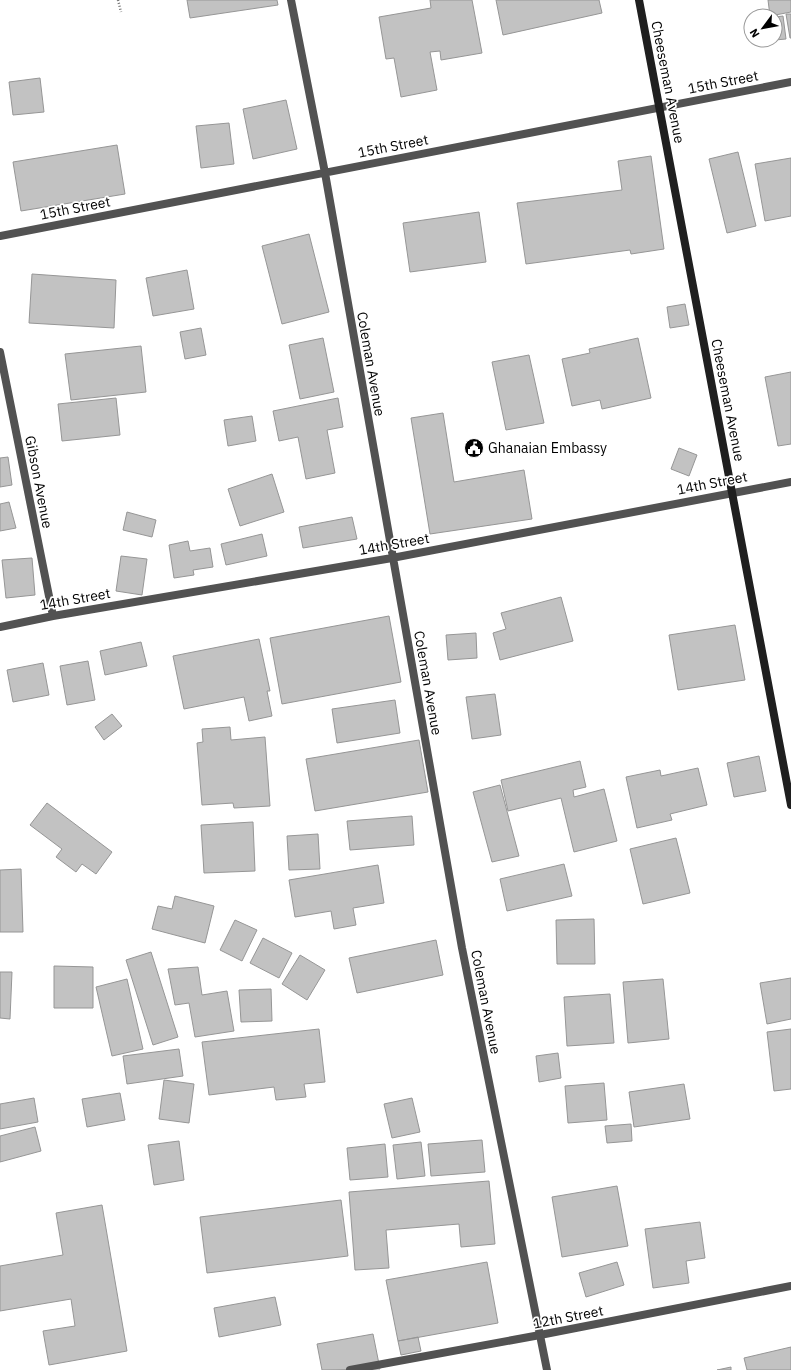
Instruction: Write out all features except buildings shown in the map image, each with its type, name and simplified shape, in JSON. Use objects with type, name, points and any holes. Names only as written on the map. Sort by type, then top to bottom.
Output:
[{"type":"street","name":"Coleman Avenue","points":[[291,0],[325,173],[462,948],[547,1370]]},
{"type":"street","name":"Cheeseman Avenue","points":[[639,0],[791,805]]},
{"type":"street","name":"15th Street","points":[[0,236],[791,82]]},
{"type":"street","name":"Gibson Avenue","points":[[0,352],[53,616]]},
{"type":"street","name":"14th Street","points":[[0,627],[53,616],[392,558],[732,492],[791,482]]},
{"type":"street","name":"12th Street","points":[[350,1370],[540,1336],[791,1286]]},
{"type":"path","points":[[118,0],[121,12]]},
{"type":"place","name":"Ghanaian Embassy","points":[[474,448]]}]
